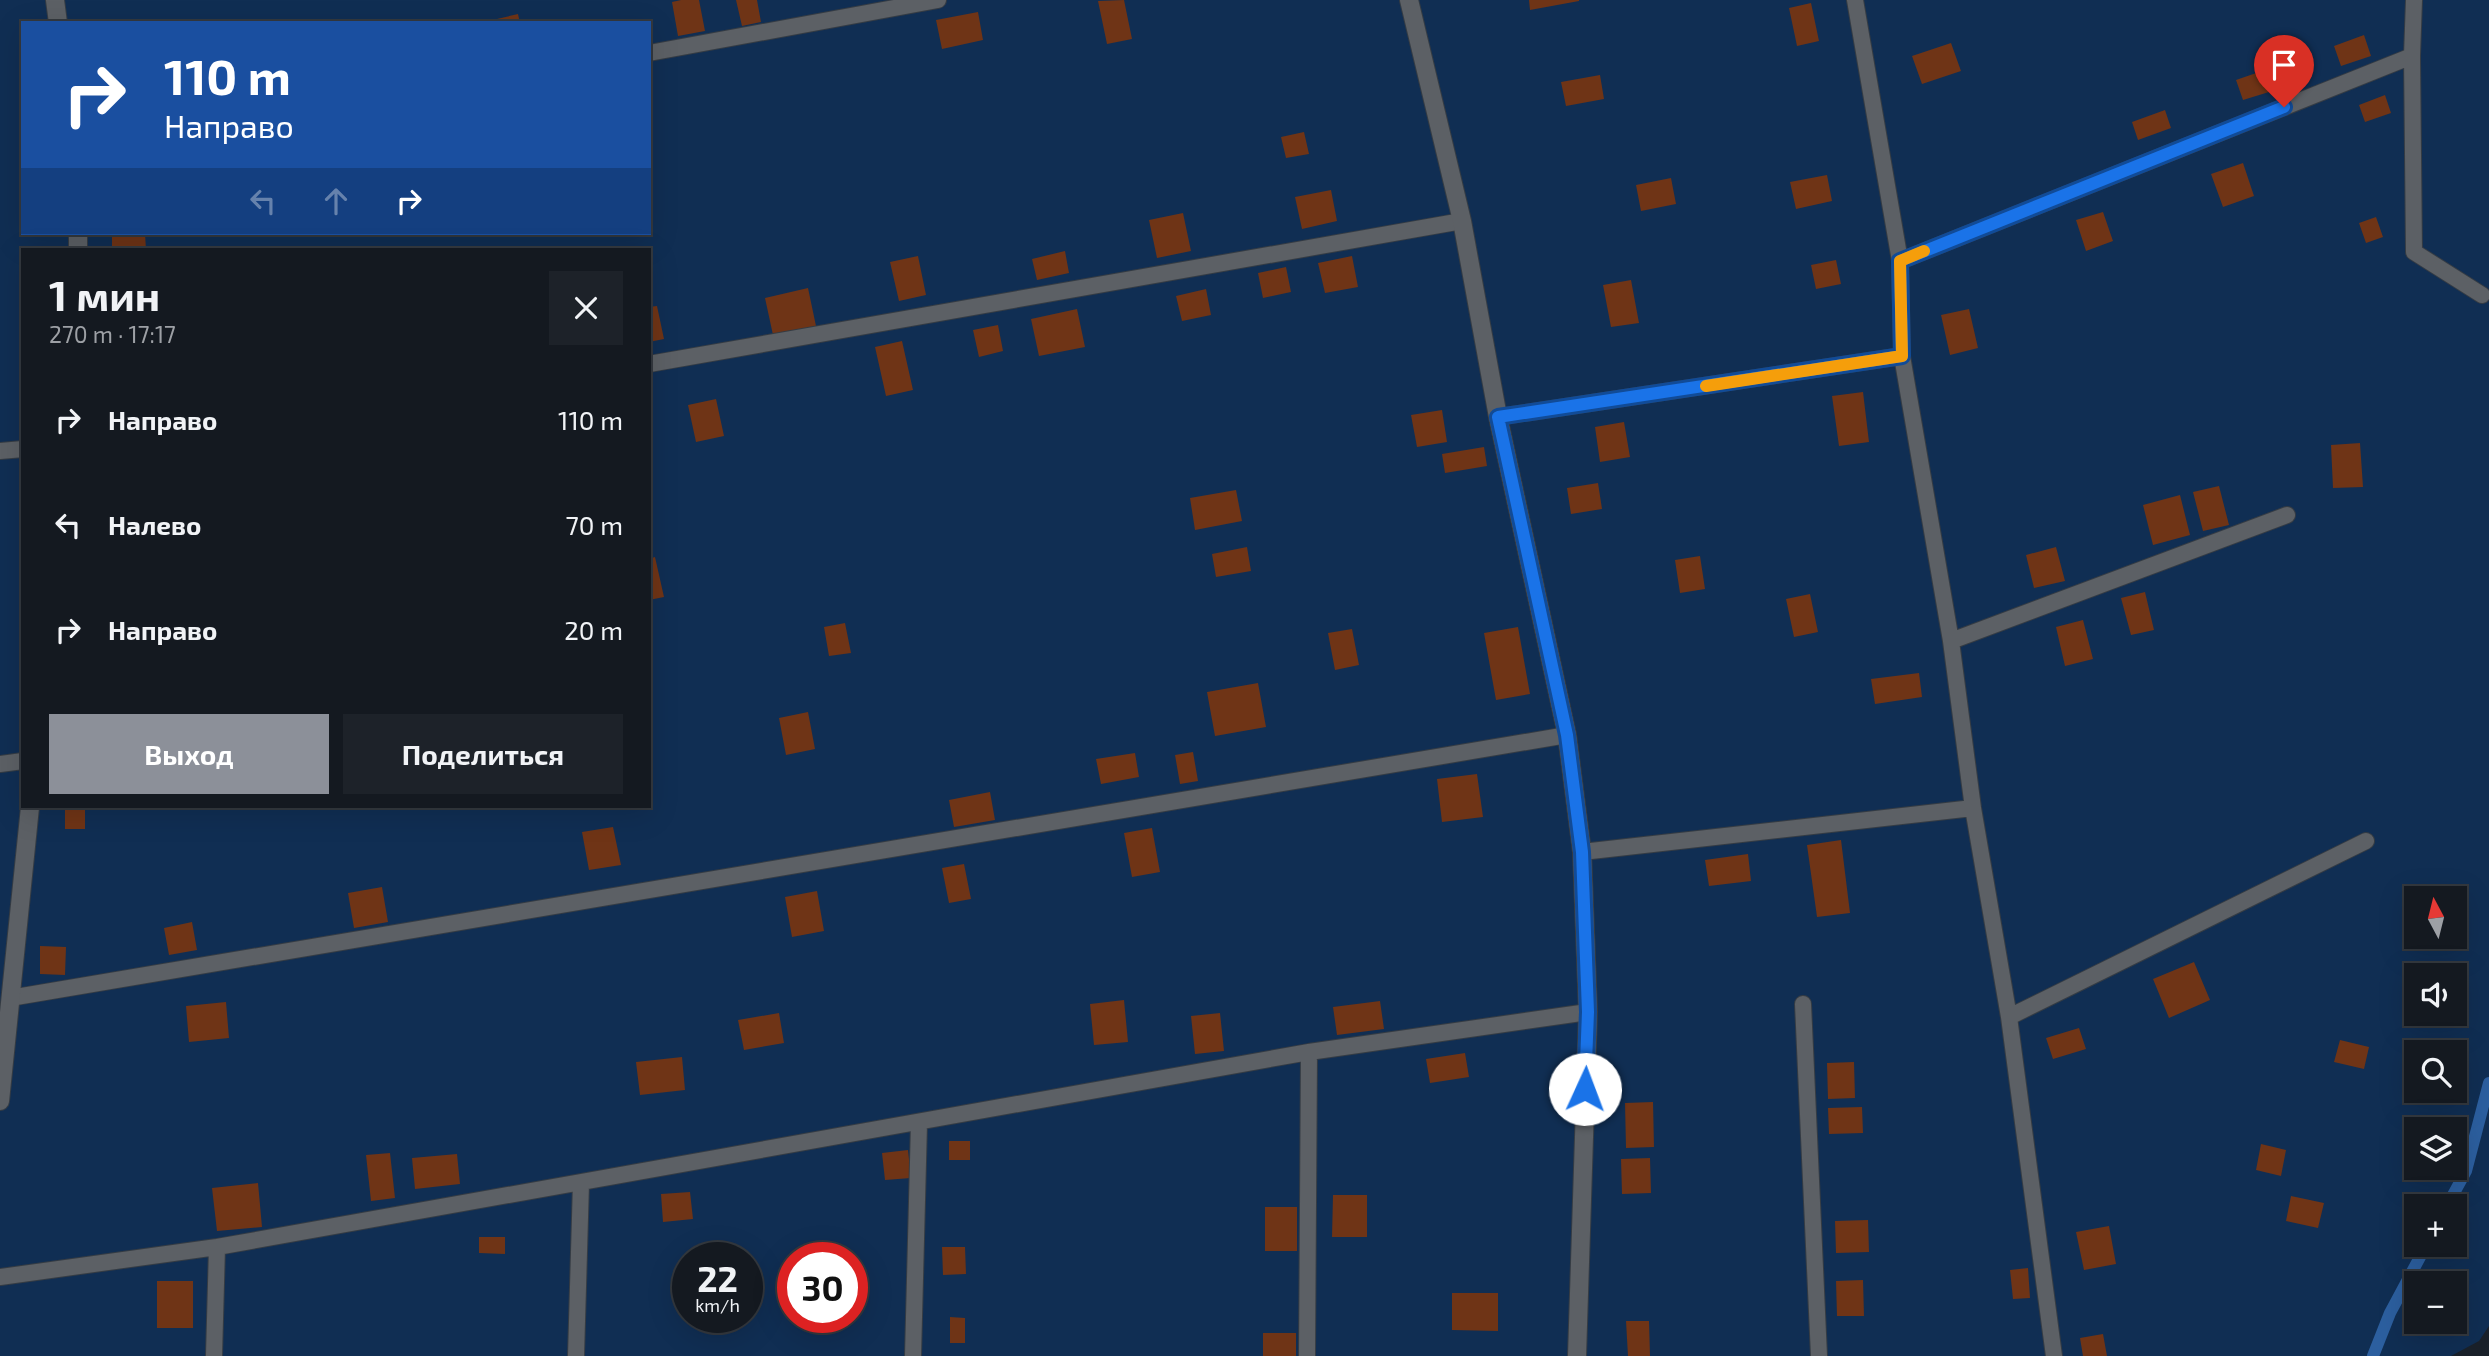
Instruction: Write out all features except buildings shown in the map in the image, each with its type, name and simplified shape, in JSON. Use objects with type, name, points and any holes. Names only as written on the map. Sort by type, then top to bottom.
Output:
[{"type":"street","points":[[55,0],[58,21]]},
{"type":"street","points":[[1409,0],[1462,221],[1498,417],[1567,735],[1582,852],[1588,1012],[1577,1356]]},
{"type":"street","points":[[0,1101],[30,808]]},
{"type":"lane","points":[[651,53],[938,0]]},
{"type":"lane","points":[[1856,0],[1900,261],[1902,356],[1951,640],[1973,808],[2009,1017],[2054,1356]]},
{"type":"lane","points":[[2414,0],[2414,252],[2482,295]]},
{"type":"lane","points":[[1900,261],[2412,56]]},
{"type":"lane","points":[[651,364],[1462,221]]},
{"type":"lane","points":[[1498,417],[1902,356]]},
{"type":"lane","points":[[0,452],[21,449]]},
{"type":"lane","points":[[1951,640],[2287,515]]},
{"type":"lane","points":[[10,998],[1567,735]]},
{"type":"lane","points":[[0,764],[21,761]]},
{"type":"lane","points":[[1582,852],[1973,808]]},
{"type":"lane","points":[[2009,1017],[2365,841]]},
{"type":"lane","points":[[1804,1003],[1819,1356]]},
{"type":"lane","points":[[0,1277],[217,1247],[919,1124],[1309,1052],[1588,1012]]},
{"type":"lane","points":[[1307,1356],[1309,1052]]},
{"type":"lane","points":[[913,1356],[919,1124]]},
{"type":"lane","points":[[576,1356],[581,1183]]},
{"type":"lane","points":[[214,1356],[217,1247]]},
{"type":"shaded area","points":[[0,0],[2489,0],[2489,1326],[2479,1341],[2451,1356],[0,1356]]},
{"type":"waterway","points":[[2454,1194],[2466,1171],[2489,1083]]},
{"type":"waterway","points":[[2373,1356],[2390,1313],[2420,1257]]},
{"type":"slow traffic","points":[[1706,386],[1902,356],[1900,261],[1924,251]]},
{"type":"route","points":[[1585,1089],[1588,1012],[1582,852],[1567,735],[1498,417],[1902,356],[1900,261],[2284,107]]}]
